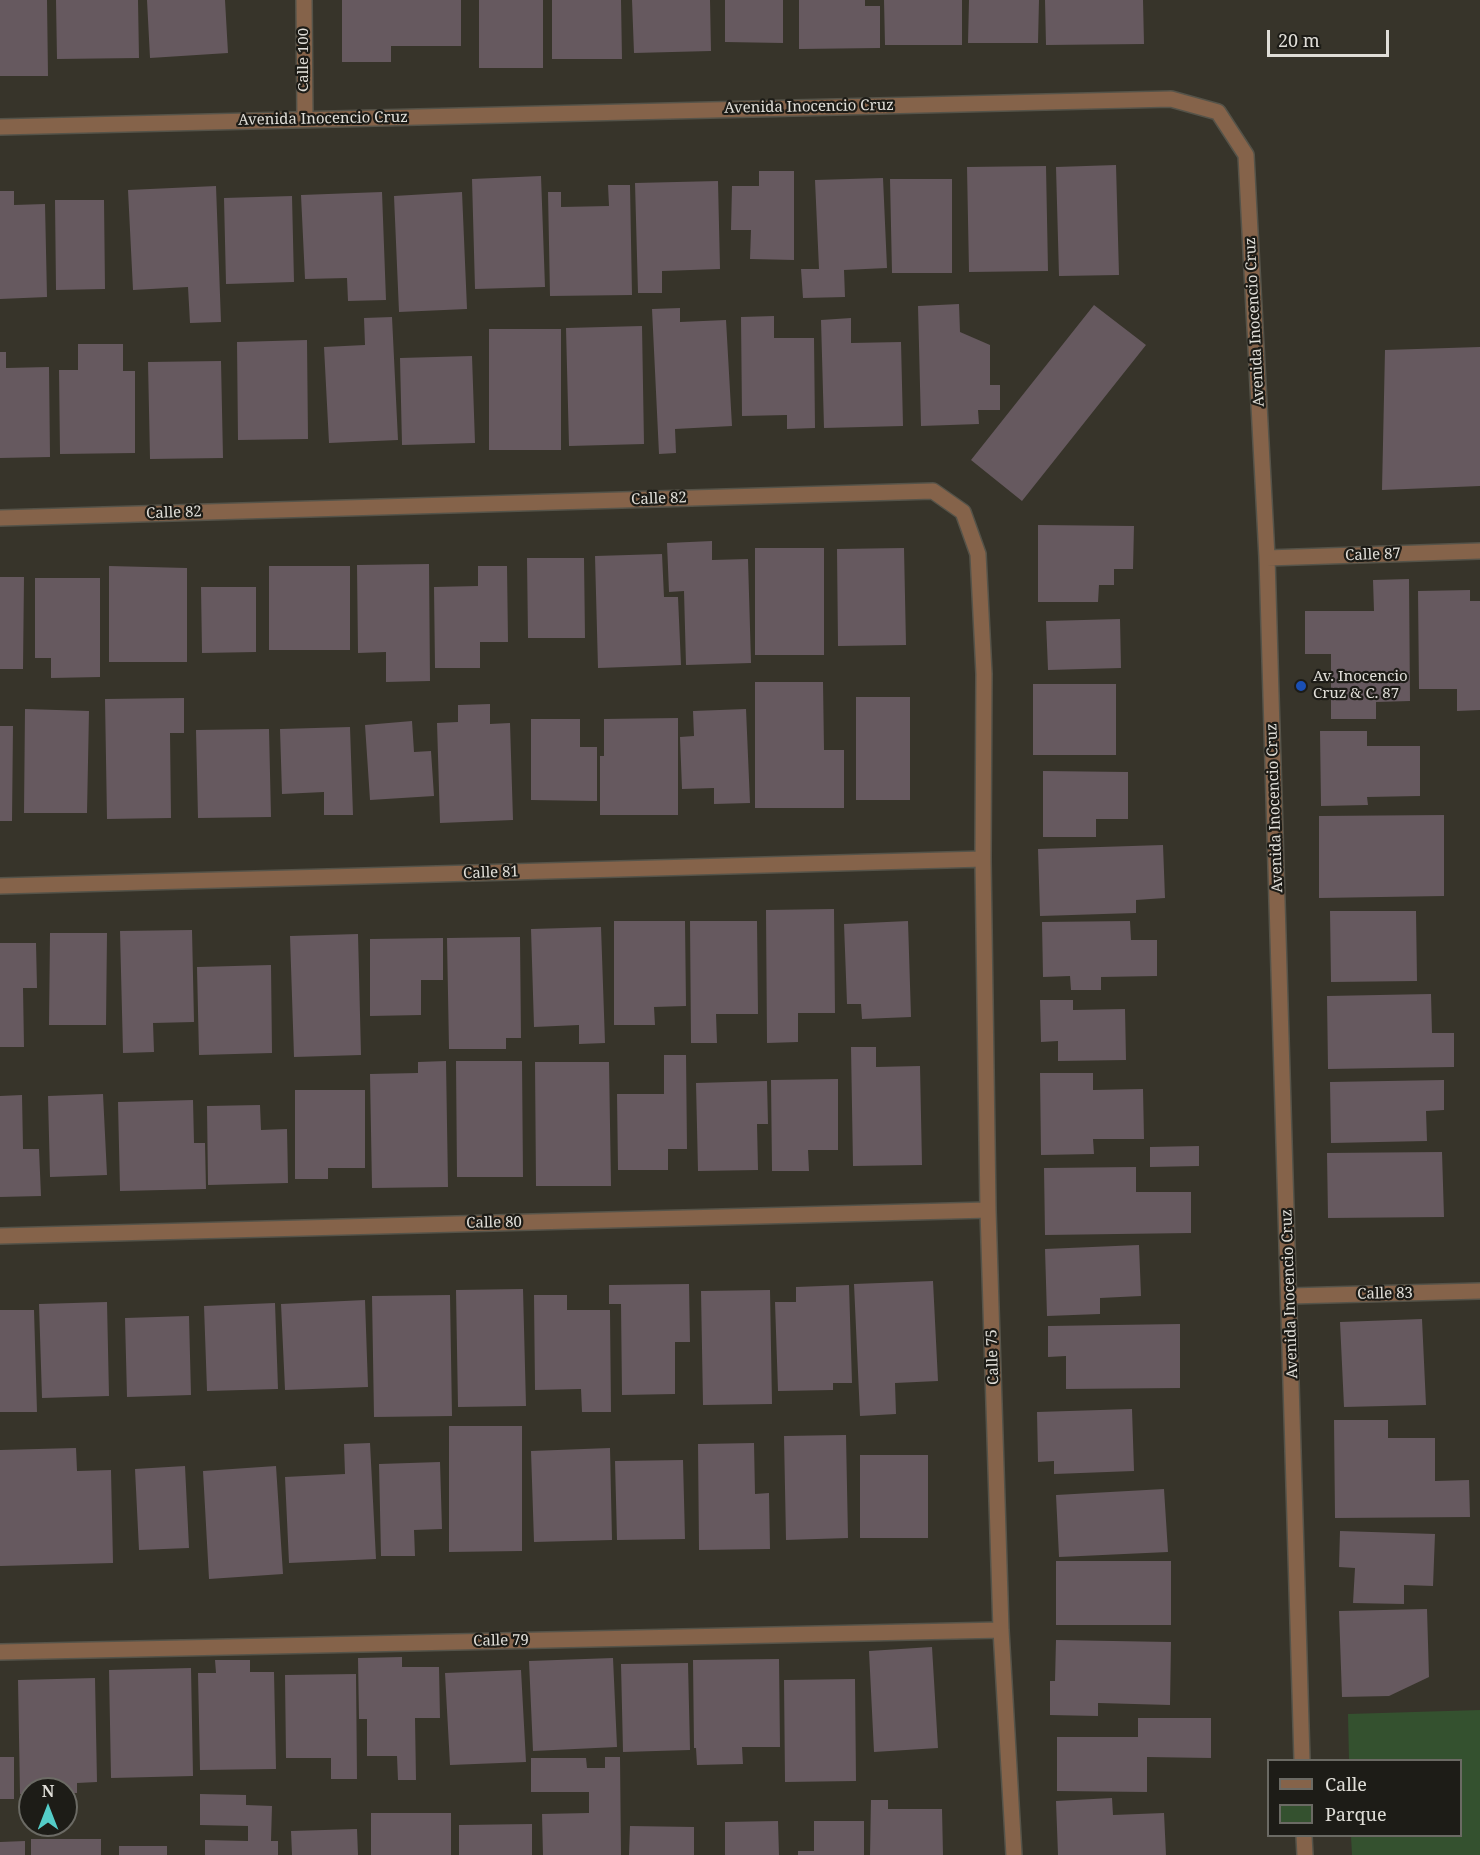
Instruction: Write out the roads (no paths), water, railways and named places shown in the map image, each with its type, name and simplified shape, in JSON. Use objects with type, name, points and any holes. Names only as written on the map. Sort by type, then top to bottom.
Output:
[{"type":"street","name":"Calle 100","points":[[304,0],[304,119]]},
{"type":"street","name":"Avenida Inocencio Cruz","points":[[0,128],[1172,99],[1218,112],[1246,155],[1267,558],[1302,1759]]},
{"type":"street","name":"Calle 82","points":[[0,518],[933,491],[963,512],[978,554],[984,674],[982,859]]},
{"type":"street","name":"Calle 87","points":[[1267,558],[1480,551]]},
{"type":"street","name":"Calle 81","points":[[0,886],[982,859]]},
{"type":"street","name":"Calle 75","points":[[982,859],[988,1210],[1001,1630],[1014,1855]]},
{"type":"street","name":"Calle 80","points":[[0,1236],[988,1210]]},
{"type":"street","name":"Calle 83","points":[[1290,1296],[1480,1291]]},
{"type":"street","name":"Calle 79","points":[[0,1652],[1001,1630]]},
{"type":"street","points":[[1304,1837],[1305,1855]]},
{"type":"place","name":"Av. Inocencio Cruz & C. 87","points":[[1301,686]]}]
